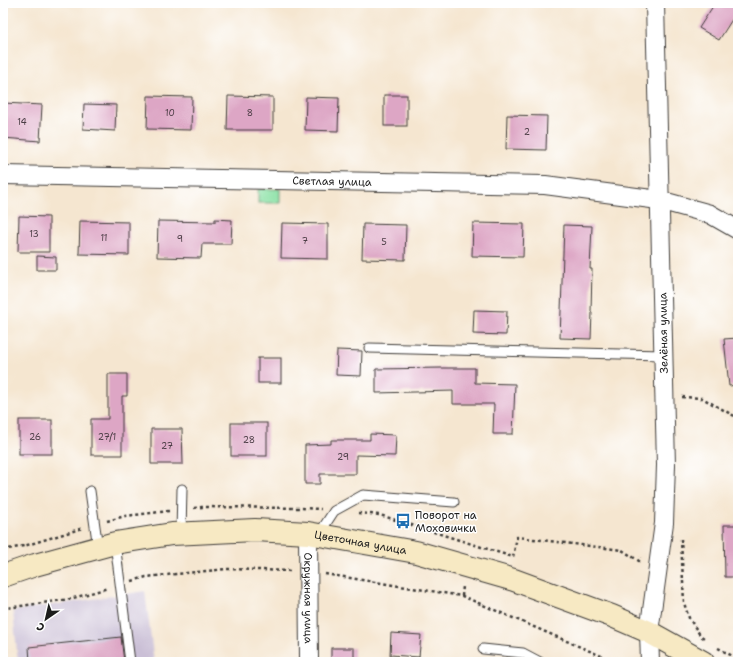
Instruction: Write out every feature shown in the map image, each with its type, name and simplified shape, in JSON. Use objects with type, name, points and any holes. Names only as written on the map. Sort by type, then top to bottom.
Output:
[{"type":"main road","name":"Цветочная улица","points":[[3,576],[35,565],[107,546],[172,534],[255,530],[313,534],[416,552],[514,580],[612,616],[648,632],[707,653]]},
{"type":"street","name":"Зелёная улица","points":[[650,662],[648,632],[664,523],[666,465],[655,3]]},
{"type":"street","name":"Светлая улица","points":[[3,176],[545,185],[659,200],[710,214],[738,230]]},
{"type":"street","name":"Окружная улица","points":[[309,662],[313,534]]},
{"type":"lane","points":[[369,348],[663,355]]},
{"type":"lane","points":[[181,534],[182,489]]},
{"type":"lane","points":[[90,491],[107,546],[130,662]]},
{"type":"lane","points":[[313,534],[334,510],[363,495],[454,502]]},
{"type":"lane","points":[[483,649],[523,653],[540,662]]},
{"type":"path","points":[[664,397],[702,398],[738,418]]},
{"type":"path","points":[[664,523],[680,526],[684,603],[689,618],[700,635],[706,640]]},
{"type":"path","points":[[513,557],[517,537],[622,550],[639,561],[641,555]]},
{"type":"path","points":[[707,653],[738,659]]},
{"type":"shaded area","points":[[145,591],[154,662],[18,662],[13,611]]},
{"type":"green space","points":[[258,189],[280,189],[280,203],[258,203]]},
{"type":"building","points":[[715,3],[738,3],[738,10],[719,40],[699,28]]},
{"type":"building","points":[[384,95],[407,95],[407,126],[384,126]]},
{"type":"building","points":[[148,96],[192,97],[191,130],[147,129]]},
{"type":"building","points":[[228,96],[273,97],[273,130],[227,130]]},
{"type":"building","points":[[306,97],[339,98],[338,131],[305,130]]},
{"type":"building","points":[[3,103],[42,105],[40,141],[3,138]]},
{"type":"building","points":[[84,104],[116,105],[115,131],[83,129]]},
{"type":"building","points":[[507,115],[547,116],[546,150],[506,149]]},
{"type":"building","points":[[19,216],[49,217],[49,252],[18,252]]},
{"type":"building","points":[[215,219],[232,220],[231,244],[202,244],[201,258],[157,257],[158,221],[215,222]]},
{"type":"building","points":[[80,221],[129,222],[129,255],[79,254]]},
{"type":"building","points":[[282,223],[328,224],[328,259],[281,258]]},
{"type":"building","points":[[473,223],[524,224],[523,257],[472,256]]},
{"type":"building","points":[[363,224],[406,225],[405,260],[362,259]]},
{"type":"building","points":[[564,225],[592,226],[590,269],[592,269],[591,339],[560,338]]},
{"type":"building","points":[[37,256],[56,257],[56,270],[37,270]]},
{"type":"building","points":[[474,310],[507,311],[506,335],[473,334]]},
{"type":"building","points":[[738,338],[738,385],[729,386],[724,339]]},
{"type":"building","points":[[337,350],[362,351],[361,376],[336,375]]},
{"type":"building","points":[[258,358],[281,358],[281,383],[258,383]]},
{"type":"building","points":[[475,368],[475,383],[515,384],[513,434],[493,434],[494,404],[453,404],[453,391],[376,393],[376,369]]},
{"type":"building","points":[[108,374],[127,374],[127,396],[122,396],[122,455],[91,455],[91,419],[108,419]]},
{"type":"building","points":[[19,420],[52,420],[52,454],[19,454]]},
{"type":"building","points":[[231,423],[267,423],[267,456],[231,456]]},
{"type":"building","points":[[151,429],[182,429],[183,464],[151,464]]},
{"type":"building","points":[[370,434],[396,435],[395,456],[356,455],[356,474],[320,474],[320,484],[305,484],[305,445],[331,444],[331,440],[370,440]]},
{"type":"building","points":[[724,525],[738,525],[738,577],[725,577]]},
{"type":"building","points":[[391,633],[421,635],[419,657],[390,655]]},
{"type":"building","points":[[121,637],[124,662],[30,662],[29,647]]},
{"type":"building","points":[[331,648],[354,648],[354,662],[331,662]]},
{"type":"place","name":"Поворот на Моховички","points":[[403,521]]}]
